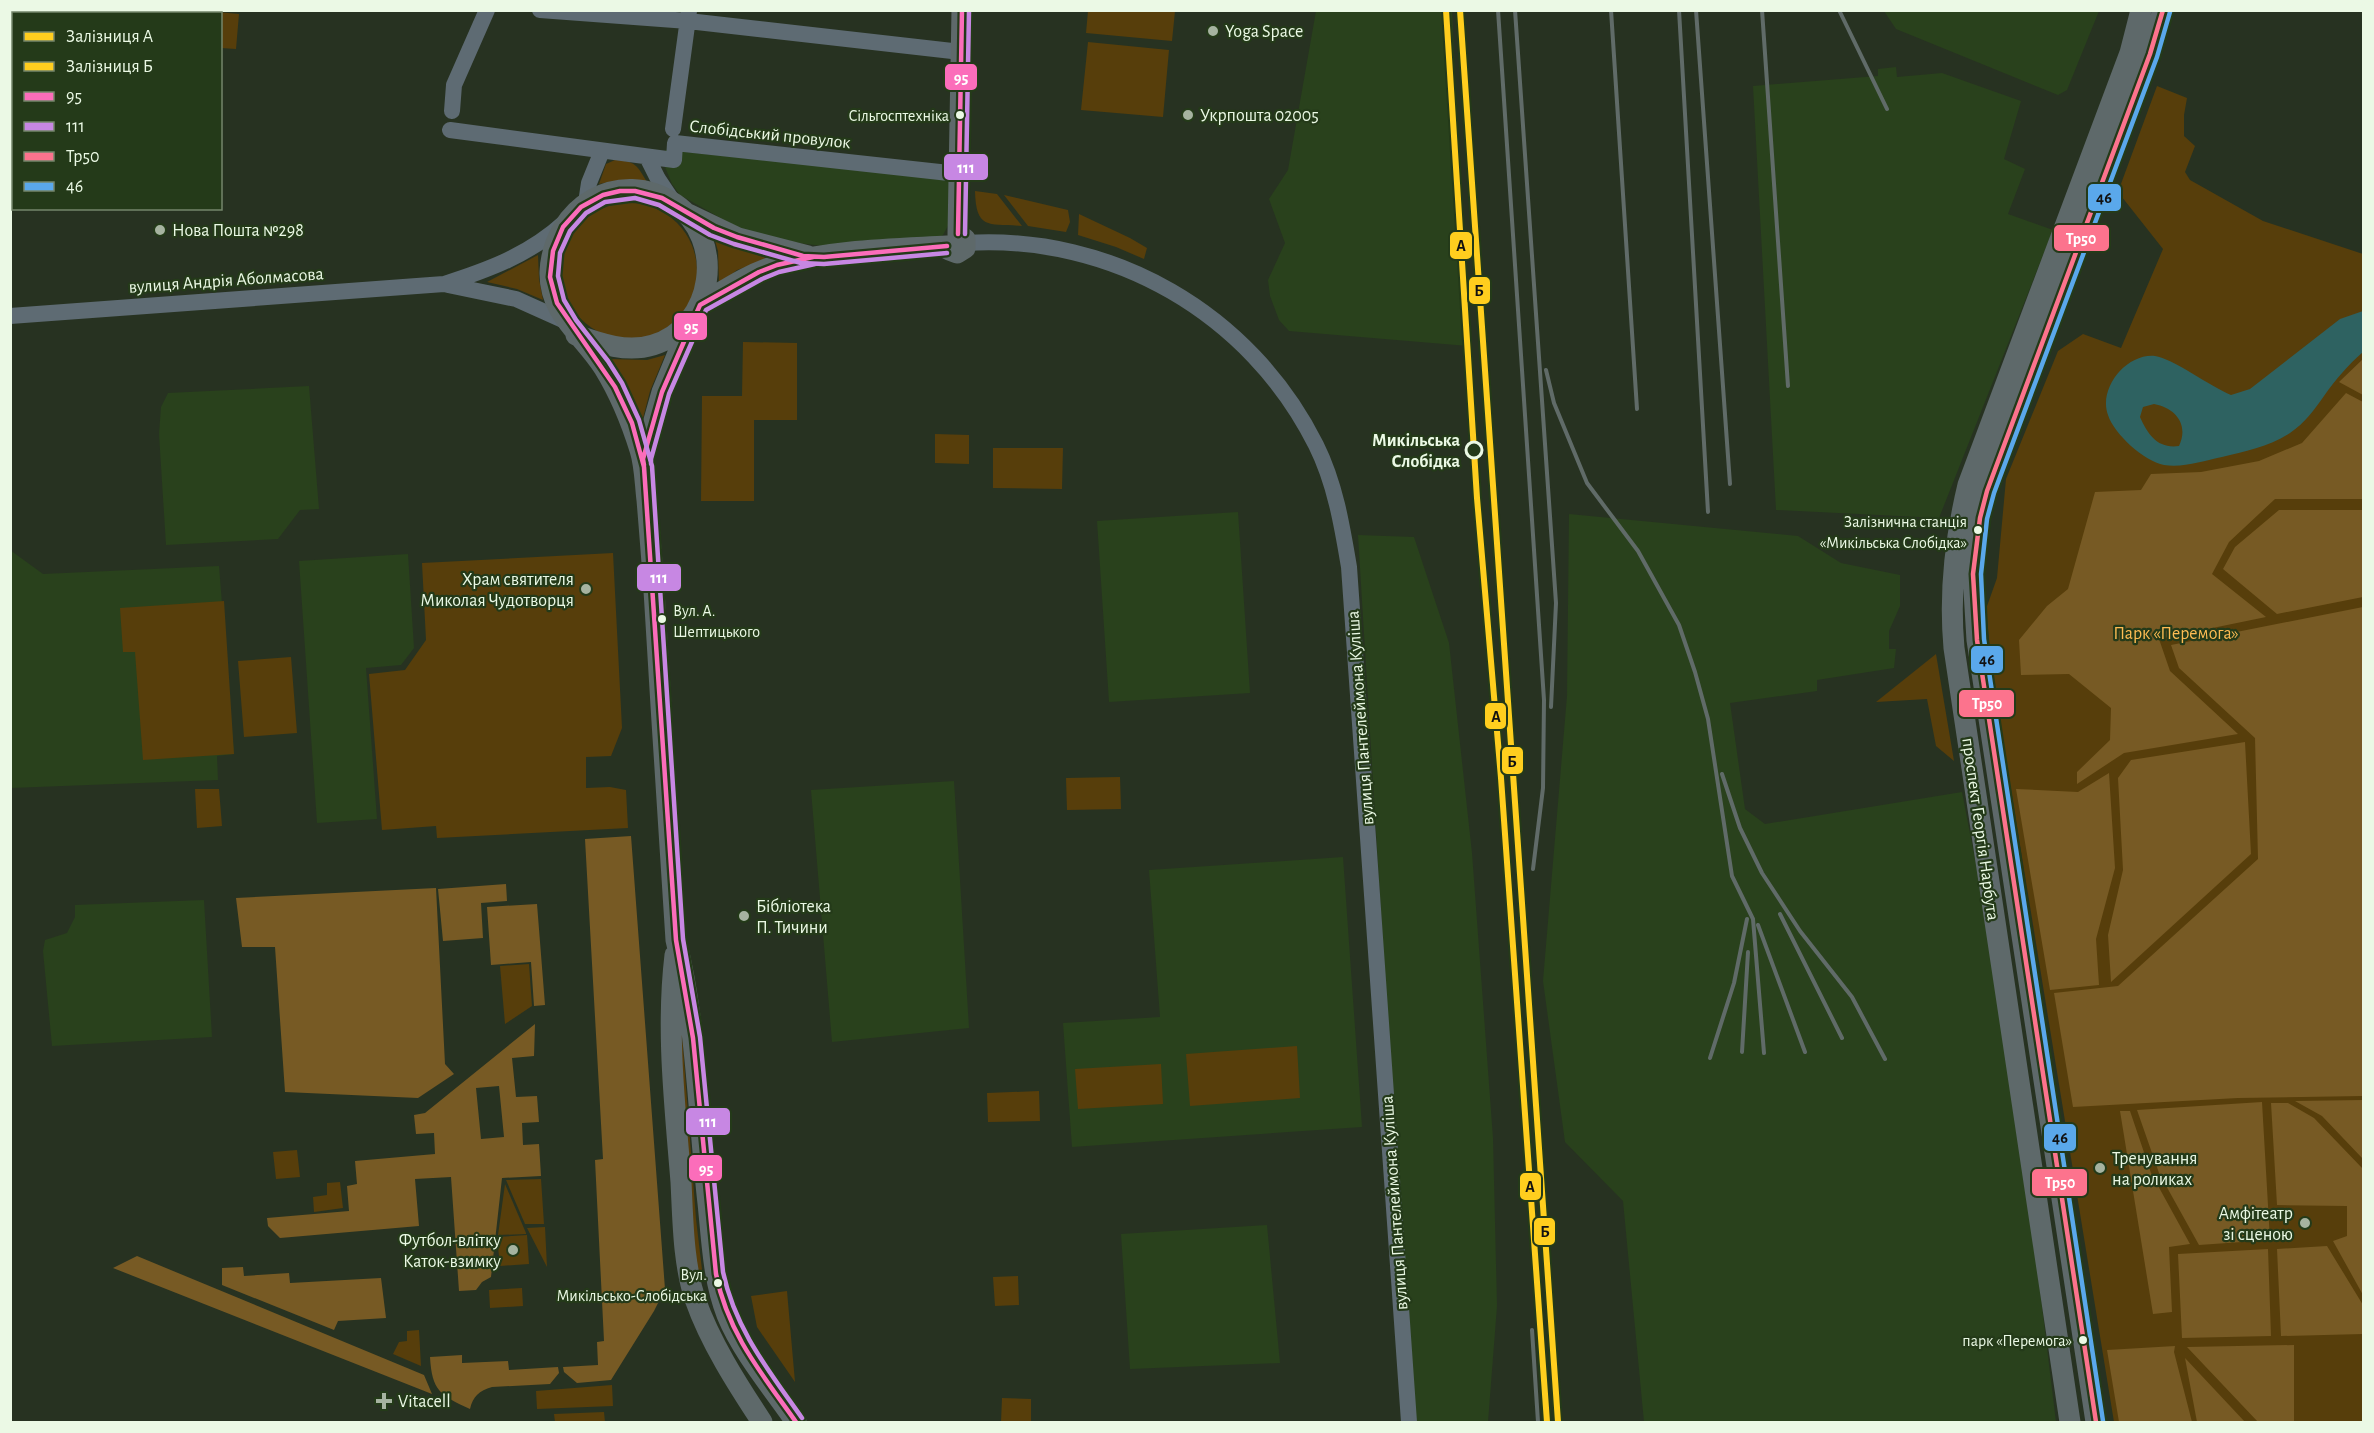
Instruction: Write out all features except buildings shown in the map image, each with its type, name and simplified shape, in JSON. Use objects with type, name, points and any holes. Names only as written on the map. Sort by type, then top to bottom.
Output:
[{"type":"main road","points":[[957,241],[962,10]]},
{"type":"main road","name":"проспект Георгія Нарбута","points":[[2070,1422],[1954,648],[1952,578],[1960,520],[1968,485],[2130,53],[2141,10]]},
{"type":"main road","name":"проспект Георгія Нарбута","points":[[2096,1422],[1979,652],[1973,574],[1980,518],[1987,491],[2145,69],[2163,10]]},
{"type":"main road","points":[[643,459],[662,392],[696,313],[707,275],[703,244],[695,226],[678,207],[657,195],[638,190],[618,190],[586,203],[569,218],[552,254],[550,274],[554,294],[571,328],[601,364],[616,388],[629,417],[643,459],[652,562],[676,940],[671,988],[670,1037],[685,1240],[691,1282],[705,1322],[741,1389],[762,1422]]},
{"type":"main road","name":"вулиця Пантелеймона Куліша","points":[[678,207],[712,227],[738,238],[814,257]]},
{"type":"main road","name":"вулиця Пантелеймона Куліша","points":[[696,313],[759,272],[777,265],[814,257],[957,241]]},
{"type":"main road","points":[[571,328],[603,345],[627,349],[653,345],[674,335],[696,313]]},
{"type":"main road","points":[[676,940],[686,981],[693,1034],[716,1277],[728,1316],[746,1348],[796,1420]]},
{"type":"street","points":[[452,111],[454,85],[487,10]]},
{"type":"street","points":[[540,10],[689,16],[961,52]]},
{"type":"street","points":[[674,129],[689,16]]},
{"type":"street","name":"Слобідський провулок","points":[[450,130],[674,160],[675,144],[958,174]]},
{"type":"street","points":[[586,203],[589,183],[602,151]]},
{"type":"street","points":[[647,156],[658,179],[678,207]]},
{"type":"street","name":"вулиця Андрія Аболмасова","points":[[10,316],[444,284],[489,270],[518,256],[549,236],[569,218]]},
{"type":"street","name":"вулиця Пантелеймона Куліша","points":[[957,241],[1031,244],[1088,256],[1139,275],[1213,316],[1280,389],[1315,444],[1326,469],[1339,509],[1349,567],[1409,1422]]},
{"type":"street","name":"вулиця Андрія Аболмасова","points":[[444,284],[516,299],[571,328]]},
{"type":"shaded area","points":[[1316,11],[1452,11],[1468,346],[1289,331],[1279,320],[1270,296],[1268,280],[1285,243],[1269,199],[1288,170]]},
{"type":"shaded area","points":[[1884,11],[2099,11],[2067,90],[2058,95],[1896,29]]},
{"type":"shaded area","points":[[1896,67],[1897,77],[1942,73],[2021,101],[2004,159],[2025,169],[2008,214],[2053,230],[1939,518],[1776,510],[1753,86],[1878,76],[1878,69]]},
{"type":"shaded area","points":[[665,150],[951,179],[951,220],[943,235],[935,241],[831,247],[774,240],[747,233],[680,195],[672,184],[665,167]]},
{"type":"shaded area","points":[[309,386],[319,509],[300,510],[278,539],[166,545],[159,434],[161,407],[168,393]]},
{"type":"shaded area","points":[[1238,512],[1250,693],[1109,702],[1097,521]]},
{"type":"shaded area","points":[[1569,514],[1798,536],[1841,563],[1900,575],[1900,606],[1889,631],[1889,649],[1896,649],[1894,668],[1817,680],[1817,691],[1730,703],[1745,809],[1765,824],[1962,792],[1989,932],[2035,1249],[2056,1422],[1644,1422],[1623,1201],[1565,1142],[1543,981],[1567,696]]},
{"type":"shaded area","points":[[1358,535],[1414,537],[1449,643],[1472,853],[1493,1138],[1497,1306],[1488,1422],[1412,1422]]},
{"type":"shaded area","points":[[10,550],[43,574],[219,566],[234,754],[217,756],[218,780],[11,788]]},
{"type":"shaded area","points":[[408,554],[414,648],[401,665],[366,668],[377,819],[317,823],[299,561]]},
{"type":"shaded area","points":[[954,781],[969,1028],[832,1042],[811,790]]},
{"type":"shaded area","points":[[1343,857],[1362,1127],[1072,1147],[1063,1023],[1160,1017],[1149,870]]},
{"type":"shaded area","points":[[204,900],[212,1037],[52,1046],[43,951],[45,940],[67,933],[75,917],[75,905]]},
{"type":"shaded area","points":[[1267,1225],[1280,1363],[1130,1369],[1121,1234]]},
{"type":"green space","points":[[1088,11],[1175,11],[1172,41],[1086,33]]},
{"type":"green space","points":[[222,12],[239,14],[236,49],[222,48]]},
{"type":"green space","points":[[1088,42],[1169,50],[1163,117],[1081,110]]},
{"type":"green space","name":"Парк «Перемога»","points":[[2157,86],[2187,98],[2184,136],[2195,146],[2185,172],[2190,180],[2263,221],[2363,254],[2363,1422],[2114,1422],[1993,679],[1986,609],[1997,578],[2006,479],[2058,351],[2083,334],[2121,348],[2163,249],[2118,192]]},
{"type":"green space","points":[[615,160],[627,161],[635,165],[647,182],[623,180],[599,184],[606,164]]},
{"type":"green space","points":[[975,191],[997,194],[1022,226],[993,224],[982,219],[978,213]]},
{"type":"green space","points":[[1004,195],[1068,210],[1070,222],[1066,232],[1028,226]]},
{"type":"green space","points":[[629,203],[655,208],[677,223],[692,245],[697,271],[692,297],[677,319],[655,334],[629,339],[603,334],[581,319],[566,297],[561,271],[566,245],[581,223],[603,208]]},
{"type":"green space","points":[[1079,214],[1147,248],[1144,259],[1078,235]]},
{"type":"green space","points":[[714,237],[769,259],[737,270],[719,284],[718,251]]},
{"type":"green space","points":[[538,255],[543,300],[517,289],[487,282]]},
{"type":"green space","points":[[743,342],[797,343],[797,420],[754,420],[754,501],[701,501],[702,396],[742,396]]},
{"type":"green space","points":[[665,355],[650,391],[641,426],[628,389],[609,359],[647,360]]},
{"type":"green space","points":[[2363,359],[2363,395],[2339,382]]},
{"type":"green space","points":[[2346,393],[2363,402],[2363,499],[2275,499],[2229,542],[2212,574],[2266,617],[2159,639],[2170,671],[2238,734],[2124,753],[2077,784],[2077,772],[2110,740],[2111,708],[2069,674],[2021,675],[2019,640],[2047,606],[2068,589],[2095,492],[2141,490],[2151,474],[2201,472],[2259,461],[2302,443]]},
{"type":"green space","points":[[935,434],[969,435],[969,464],[935,463]]},
{"type":"green space","points":[[993,448],[1063,448],[1062,489],[993,488]]},
{"type":"green space","points":[[2279,510],[2363,510],[2363,597],[2277,614],[2223,569],[2235,547]]},
{"type":"green space","points":[[613,553],[622,728],[611,756],[586,757],[586,788],[610,787],[626,790],[628,828],[437,838],[436,826],[382,830],[369,674],[405,670],[426,640],[422,563]]},
{"type":"green space","points":[[224,601],[234,754],[143,760],[135,652],[123,652],[120,608]]},
{"type":"green space","points":[[2363,607],[2363,1096],[2238,1098],[2073,1107],[2054,993],[2118,986],[2258,859],[2255,738],[2179,668],[2171,645]]},
{"type":"green space","points":[[1936,654],[1954,761],[1936,746],[1927,699],[1876,702]]},
{"type":"green space","points":[[291,657],[297,733],[244,737],[238,661]]},
{"type":"green space","points":[[2245,742],[2251,854],[2111,982],[2108,935],[2123,870],[2118,778],[2131,760]]},
{"type":"green space","points":[[2109,773],[2115,868],[2096,939],[2099,985],[2050,990],[2016,789],[2078,792]]},
{"type":"green space","points":[[1120,777],[1121,809],[1067,810],[1066,778]]},
{"type":"green space","points":[[195,789],[219,789],[222,826],[197,828]]},
{"type":"green space","points":[[631,836],[665,1289],[611,1380],[577,1383],[564,1372],[563,1367],[598,1365],[597,1342],[604,1341],[595,1160],[603,1159],[585,839]]},
{"type":"green space","points":[[506,884],[507,901],[481,903],[483,938],[443,941],[438,889]]},
{"type":"green space","points":[[436,888],[445,1064],[454,1074],[418,1098],[285,1092],[275,947],[242,947],[236,898]]},
{"type":"green space","points":[[537,904],[545,1005],[534,1006],[531,962],[491,965],[487,907]]},
{"type":"green space","points":[[529,964],[532,1006],[505,1024],[500,966]]},
{"type":"green space","points":[[681,1021],[696,1219],[703,1278],[698,1280],[680,1105]]},
{"type":"green space","points":[[535,1024],[534,1056],[512,1058],[516,1097],[537,1096],[539,1122],[522,1123],[523,1145],[539,1144],[541,1176],[502,1178],[491,1277],[482,1282],[476,1290],[459,1291],[451,1177],[415,1179],[419,1226],[280,1238],[268,1226],[267,1218],[349,1211],[347,1186],[357,1184],[355,1161],[435,1154],[434,1133],[416,1134],[414,1115],[425,1113]],"holes":[[[499,1086],[504,1137],[481,1139],[476,1088]]]},
{"type":"green space","points":[[1297,1046],[1300,1098],[1190,1106],[1186,1054]]},
{"type":"green space","points":[[1161,1064],[1163,1104],[1078,1109],[1075,1069]]},
{"type":"green space","points":[[1039,1091],[1040,1121],[988,1122],[987,1093]]},
{"type":"green space","points":[[2363,1100],[2363,1159],[2322,1116],[2295,1101]]},
{"type":"green space","points":[[2262,1102],[2270,1240],[2199,1245],[2159,1173],[2137,1110]]},
{"type":"green space","points":[[2271,1103],[2288,1103],[2314,1118],[2363,1169],[2363,1295],[2333,1241],[2347,1236],[2347,1206],[2277,1205]]},
{"type":"green space","points":[[2120,1111],[2130,1111],[2151,1173],[2190,1244],[2169,1247],[2172,1312],[2153,1314]]},
{"type":"green space","points":[[297,1150],[300,1177],[276,1179],[273,1152]]},
{"type":"green space","points":[[541,1179],[544,1224],[525,1224],[506,1180]]},
{"type":"green space","points":[[340,1182],[343,1208],[314,1212],[313,1197],[327,1195],[327,1183]]},
{"type":"green space","points":[[505,1184],[526,1233],[526,1234],[498,1235]]},
{"type":"green space","points":[[545,1227],[547,1267],[527,1228]]},
{"type":"green space","name":"Футбол-влітку Каток-взимку","points":[[527,1235],[529,1264],[500,1266],[497,1237]]},
{"type":"green space","points":[[2327,1246],[2363,1305],[2363,1334],[2281,1336],[2277,1249]]},
{"type":"green space","points":[[2268,1249],[2271,1336],[2182,1338],[2178,1254]]},
{"type":"green space","points":[[137,1256],[424,1375],[432,1394],[113,1268]]},
{"type":"green space","points":[[243,1267],[244,1276],[289,1273],[290,1283],[381,1278],[386,1318],[338,1321],[334,1330],[222,1285],[222,1268]]},
{"type":"green space","points":[[1018,1276],[1019,1305],[995,1306],[993,1277]]},
{"type":"green space","points":[[522,1288],[523,1306],[490,1308],[489,1290]]},
{"type":"green space","points":[[787,1291],[795,1382],[757,1327],[751,1296]]},
{"type":"green space","points":[[419,1330],[421,1366],[393,1354],[399,1342],[407,1341],[407,1331]]},
{"type":"green space","points":[[2294,1345],[2294,1422],[2258,1422],[2187,1347]]},
{"type":"green space","points":[[2175,1346],[2174,1352],[2192,1422],[2119,1422],[2107,1350]]},
{"type":"green space","points":[[462,1355],[462,1363],[508,1361],[509,1370],[558,1367],[559,1373],[550,1384],[487,1389],[475,1397],[470,1409],[439,1391],[431,1368],[430,1357]]},
{"type":"green space","points":[[2185,1358],[2245,1422],[2197,1422]]},
{"type":"green space","points":[[612,1385],[613,1406],[537,1409],[536,1391]]},
{"type":"green space","points":[[1002,1398],[1031,1399],[1031,1422],[1001,1422]]},
{"type":"green space","points":[[604,1412],[605,1422],[555,1422],[554,1414]]},
{"type":"water","points":[[2363,311],[2363,352],[2337,378],[2305,421],[2274,442],[2248,451],[2200,462],[2178,466],[2164,465],[2148,458],[2131,446],[2111,422],[2106,405],[2107,394],[2117,374],[2134,360],[2155,356],[2162,358],[2231,395],[2250,389],[2340,319]],"holes":[[[2154,404],[2169,409],[2181,425],[2182,438],[2179,446],[2160,443],[2150,435],[2140,417],[2143,407]]]},
{"type":"railway","points":[[1498,10],[1544,700],[1543,788],[1533,869]]},
{"type":"railway","points":[[1515,10],[1556,603],[1551,707]]},
{"type":"railway","points":[[1611,10],[1637,409]]},
{"type":"railway","points":[[1679,10],[1708,512]]},
{"type":"railway","points":[[1696,10],[1730,484]]},
{"type":"railway","points":[[1762,10],[1788,386]]},
{"type":"railway","points":[[1839,10],[1887,109]]},
{"type":"railway","points":[[1546,370],[1554,403],[1587,483],[1638,551],[1679,625],[1695,672],[1708,719],[1732,876],[1753,919],[1764,1053]]},
{"type":"railway","points":[[1722,774],[1740,828],[1762,873],[1800,931],[1852,997],[1885,1059]]},
{"type":"railway","points":[[1780,914],[1842,1038]]},
{"type":"railway","points":[[1710,1058],[1734,983],[1747,919]]},
{"type":"railway","points":[[1758,925],[1805,1052]]},
{"type":"railway","points":[[1742,1052],[1748,952]]},
{"type":"railway","points":[[1532,1330],[1538,1422]]},
{"type":"rail line","name":"A","points":[[1446,10],[1477,498],[1501,778],[1547,1422]]},
{"type":"rail line","name":"Б","points":[[1460,10],[1558,1422]]},
{"type":"transit line","name":"95","points":[[958,234],[962,10]]},
{"type":"transit line","name":"111","points":[[965,234],[969,10]]},
{"type":"transit line","name":"Тр50","points":[[2096,1422],[1977,640],[1973,574],[1980,518],[1987,491],[2150,54],[2163,10]]},
{"type":"transit line","name":"46","points":[[2103,1421],[1984,639],[1981,574],[1987,519],[1994,493],[2157,57],[2170,12]]},
{"type":"transit line","name":"95","points":[[796,1422],[759,1370],[738,1335],[721,1296],[716,1274],[693,1038],[676,940],[644,467],[632,423],[615,387],[557,303],[550,277],[553,251],[563,227],[581,207],[603,195],[620,191],[635,191],[662,198],[714,228],[803,256],[824,257],[947,246]]},
{"type":"transit line","name":"111","points":[[802,1418],[745,1331],[728,1293],[723,1272],[700,1037],[683,939],[652,466],[639,420],[622,383],[564,300],[558,276],[560,253],[570,231],[586,213],[605,202],[635,198],[659,205],[710,235],[801,263],[824,264],[947,253]]},
{"type":"transit line","name":"95","points":[[644,465],[643,459],[662,392],[700,305],[759,272],[777,265],[813,257]]},
{"type":"transit line","name":"111","points":[[651,464],[669,394],[706,310],[762,279],[779,272],[815,264]]},
{"type":"place","name":"Yoga Space","points":[[1213,31]]},
{"type":"place","name":"Сільгосптехніка","points":[[960,115]]},
{"type":"place","name":"Укрпошта 02005","points":[[1188,115]]},
{"type":"place","name":"Нова Пошта №298","points":[[160,230]]},
{"type":"place","name":"Микільська Слобідка","points":[[1474,450]]},
{"type":"place","name":"Залізнична станція «Микільська Слобідка»","points":[[1978,530]]},
{"type":"place","name":"Храм святителя Миколая Чудотворця","points":[[586,589]]},
{"type":"place","name":"Вул. А. Шептицького","points":[[662,619]]},
{"type":"place","name":"Бібліотека П. Тичини","points":[[744,916]]},
{"type":"place","name":"Тренування на роликах","points":[[2100,1168]]},
{"type":"place","name":"Амфітеатр зі сценою","points":[[2305,1223]]},
{"type":"place","name":"Футбол-влітку Каток-взимку","points":[[513,1250]]},
{"type":"place","name":"Вул. Микільсько-Слобідська","points":[[718,1283]]},
{"type":"place","name":"парк «Перемога»","points":[[2083,1340]]},
{"type":"place","name":"Vitacell","points":[[384,1401]]}]
